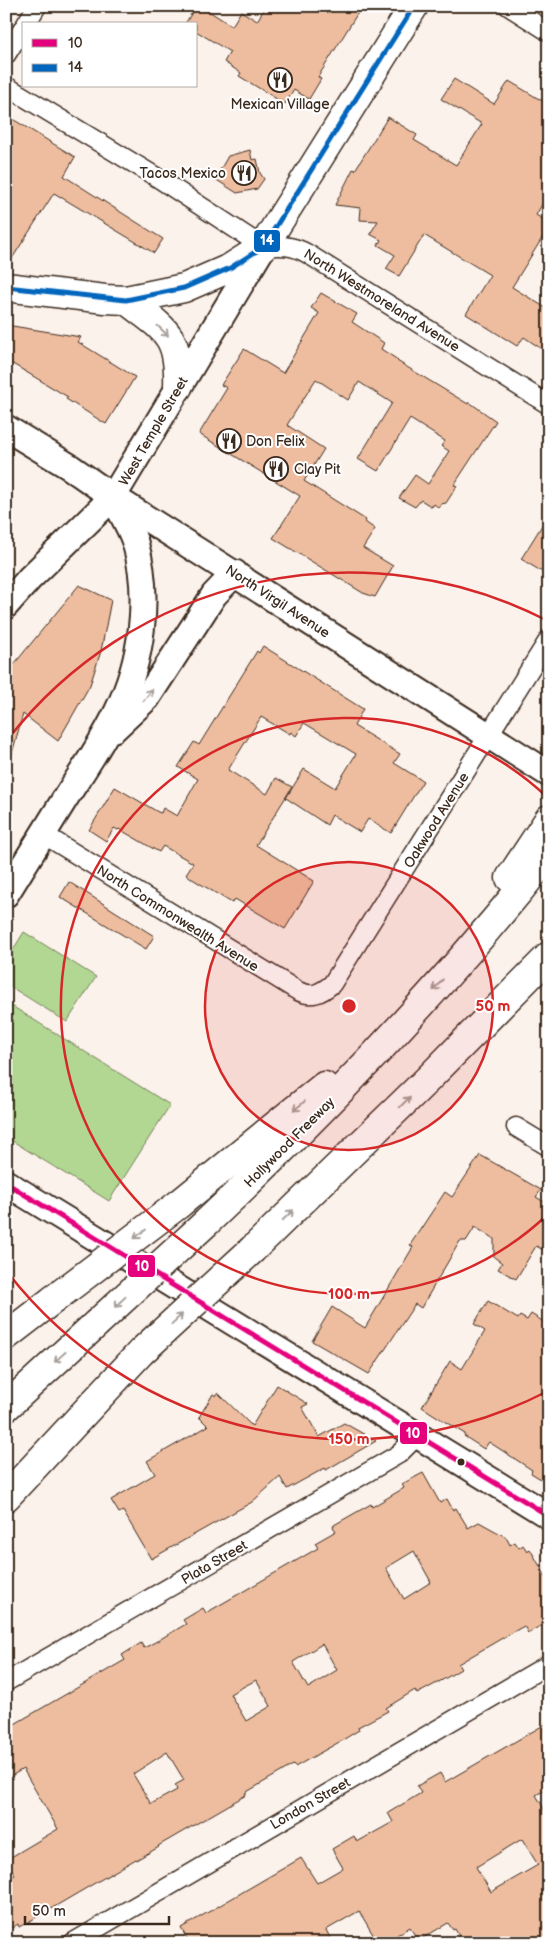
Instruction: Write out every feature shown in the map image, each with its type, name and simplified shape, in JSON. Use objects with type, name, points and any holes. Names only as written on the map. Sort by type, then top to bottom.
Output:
[{"type":"main road","points":[[6,286],[126,300],[184,288],[200,282],[230,268],[263,247],[414,6]]},
{"type":"main road","name":"West Temple Street","points":[[6,894],[102,741],[118,711],[128,686],[137,654],[143,582],[135,541],[113,497],[263,247]]},
{"type":"main road","points":[[126,300],[169,336],[178,359],[178,387]]},
{"type":"main road","name":"North Virgil Avenue","points":[[6,428],[70,467],[113,497],[488,737],[549,774]]},
{"type":"main road","points":[[6,605],[30,578],[113,497]]},
{"type":"main road","points":[[102,741],[147,698],[214,595],[234,573]]},
{"type":"main road","name":"Hollywood Freeway","points":[[6,1407],[208,1222],[322,1110],[418,1008],[458,962],[540,855],[549,819]]},
{"type":"main road","points":[[6,1476],[253,1249],[414,1093],[549,956]]},
{"type":"main road","points":[[6,1336],[179,1204],[418,1008]]},
{"type":"main road","points":[[6,1183],[549,1516]]},
{"type":"main road","points":[[6,1497],[141,1352]]},
{"type":"street","points":[[27,22],[37,6]]},
{"type":"street","points":[[508,6],[549,32]]},
{"type":"street","points":[[6,55],[22,30]]},
{"type":"street","points":[[6,86],[192,200],[263,247]]},
{"type":"street","name":"North Westmoreland Avenue","points":[[263,247],[283,245],[298,248],[549,405]]},
{"type":"street","name":"Oakwood Avenue","points":[[316,995],[332,984],[549,639]]},
{"type":"street","name":"North Commonwealth Avenue","points":[[43,834],[298,991],[305,995],[316,995]]},
{"type":"street","points":[[516,1127],[549,1147]]},
{"type":"street","name":"Plata Street","points":[[6,1682],[399,1454],[417,1436]]},
{"type":"street","name":"London Street","points":[[72,1943],[549,1664]]},
{"type":"green space","points":[[24,932],[96,977],[67,1022],[6,984],[6,961]]},
{"type":"green space","points":[[7,1003],[170,1105],[109,1201],[6,1137]]},
{"type":"building","points":[[196,6],[201,6],[232,26],[241,11],[257,21],[266,6],[362,6],[318,77],[321,79],[309,99],[294,90],[285,104],[239,76],[241,73],[224,62],[230,52],[198,32],[198,22],[186,22]]},
{"type":"building","points":[[454,79],[494,104],[509,81],[549,105],[549,192],[536,215],[549,223],[549,227],[512,287],[549,310],[549,354],[524,337],[517,346],[466,314],[490,275],[424,235],[399,276],[386,269],[395,255],[378,245],[381,240],[370,234],[378,221],[360,220],[361,208],[335,205],[353,169],[355,170],[388,117],[417,135],[414,140],[456,165],[482,124],[441,99]]},
{"type":"building","points":[[6,115],[75,157],[64,176],[163,239],[154,253],[54,193],[6,268]]},
{"type":"building","points":[[250,150],[252,160],[257,159],[260,173],[264,179],[257,189],[237,193],[215,179],[228,156]]},
{"type":"building","points":[[321,293],[357,314],[352,322],[384,343],[381,349],[397,361],[468,404],[469,402],[496,421],[454,485],[457,486],[446,503],[441,504],[439,508],[434,504],[432,507],[421,500],[415,507],[399,498],[415,475],[428,484],[449,451],[441,446],[445,441],[410,419],[378,471],[358,459],[392,403],[359,382],[348,400],[316,379],[287,425],[324,449],[304,481],[366,520],[365,522],[375,529],[363,548],[393,566],[375,597],[363,593],[273,538],[300,496],[199,434],[227,388],[221,385],[244,349],[283,373],[319,313],[311,308]]},
{"type":"building","points":[[6,325],[81,337],[78,342],[135,377],[106,424],[66,399],[68,397],[6,360]]},
{"type":"building","points":[[549,514],[549,576],[521,559]]},
{"type":"building","points":[[79,585],[111,600],[101,651],[90,685],[58,741],[23,714],[11,757],[6,756],[6,674]]},
{"type":"building","points":[[263,646],[363,709],[354,726],[400,754],[394,763],[423,781],[391,833],[368,819],[360,832],[332,815],[327,825],[286,798],[304,769],[335,788],[356,754],[304,723],[296,736],[261,717],[228,770],[267,794],[276,778],[292,787],[256,845],[314,881],[285,929],[235,899],[232,903],[194,880],[186,874],[193,863],[163,846],[159,852],[119,829],[114,828],[106,841],[89,830],[115,787],[158,812],[161,813],[163,808],[177,816],[198,779],[178,767],[194,742],[199,745],[257,651],[259,653]]},
{"type":"building","points":[[69,882],[154,936],[146,949],[60,897]]},
{"type":"building","points":[[480,1155],[541,1190],[536,1197],[549,1205],[549,1253],[536,1246],[516,1279],[498,1269],[502,1263],[494,1257],[494,1239],[475,1227],[466,1241],[460,1241],[421,1308],[415,1304],[369,1374],[312,1341],[332,1307],[365,1328],[413,1247],[410,1245],[445,1192],[452,1197]]},
{"type":"building","points":[[488,1301],[518,1319],[520,1316],[527,1320],[531,1314],[549,1325],[549,1484],[531,1473],[532,1470],[489,1442],[484,1449],[464,1436],[465,1434],[422,1407],[450,1361],[462,1369],[485,1331],[474,1324]]},
{"type":"building","points":[[277,1385],[308,1404],[302,1407],[319,1437],[344,1423],[376,1441],[326,1470],[325,1468],[287,1489],[280,1477],[252,1502],[151,1559],[123,1511],[119,1513],[111,1500],[155,1474],[147,1461],[208,1426],[199,1417],[213,1394],[216,1396],[218,1393],[252,1426]]},
{"type":"building","points":[[423,1473],[440,1503],[447,1499],[453,1510],[456,1508],[468,1528],[479,1522],[506,1537],[510,1545],[515,1542],[519,1548],[523,1545],[527,1551],[530,1549],[549,1582],[549,1621],[528,1633],[524,1626],[499,1640],[458,1664],[461,1669],[417,1694],[415,1690],[386,1708],[388,1711],[358,1727],[359,1730],[341,1741],[295,1767],[293,1765],[159,1847],[30,1921],[19,1927],[18,1924],[12,1928],[6,1918],[6,1881],[15,1875],[6,1860],[58,1829],[23,1769],[6,1779],[6,1729],[125,1660],[122,1655],[141,1643],[144,1648],[186,1624],[183,1620],[203,1608],[206,1613],[318,1548],[315,1543],[336,1531],[333,1527],[334,1525],[371,1504],[372,1507],[404,1488],[402,1484]],"holes":[[[414,1551],[431,1582],[404,1599],[386,1568]],[[322,1644],[337,1670],[308,1688],[293,1662]],[[256,1680],[271,1706],[246,1721],[230,1694]],[[167,1752],[184,1780],[175,1785],[177,1790],[151,1804],[133,1774]]]},
{"type":"building","points":[[549,1722],[549,1788],[536,1795],[549,1817],[549,1943],[463,1943],[455,1929],[453,1930],[448,1923],[418,1941],[410,1927],[384,1943],[378,1943],[359,1911],[326,1930],[333,1943],[189,1943],[181,1928],[301,1858],[317,1883],[343,1868],[332,1849],[354,1836],[357,1842],[393,1822],[388,1813],[421,1793],[417,1786],[440,1773],[445,1782]],"holes":[[[522,1839],[538,1865],[491,1892],[476,1867]]]},
{"type":"transit line","name":"14","points":[[6,287],[126,300],[184,288],[230,268],[263,247],[414,6]]},
{"type":"transit line","name":"10","points":[[6,1183],[549,1516]]},
{"type":"place","name":"Mexican Village","points":[[280,80]]},
{"type":"place","name":"Tacos Mexico","points":[[244,173]]},
{"type":"place","name":"Don Felix","points":[[229,441]]},
{"type":"place","name":"Clay Pit","points":[[276,469]]}]
